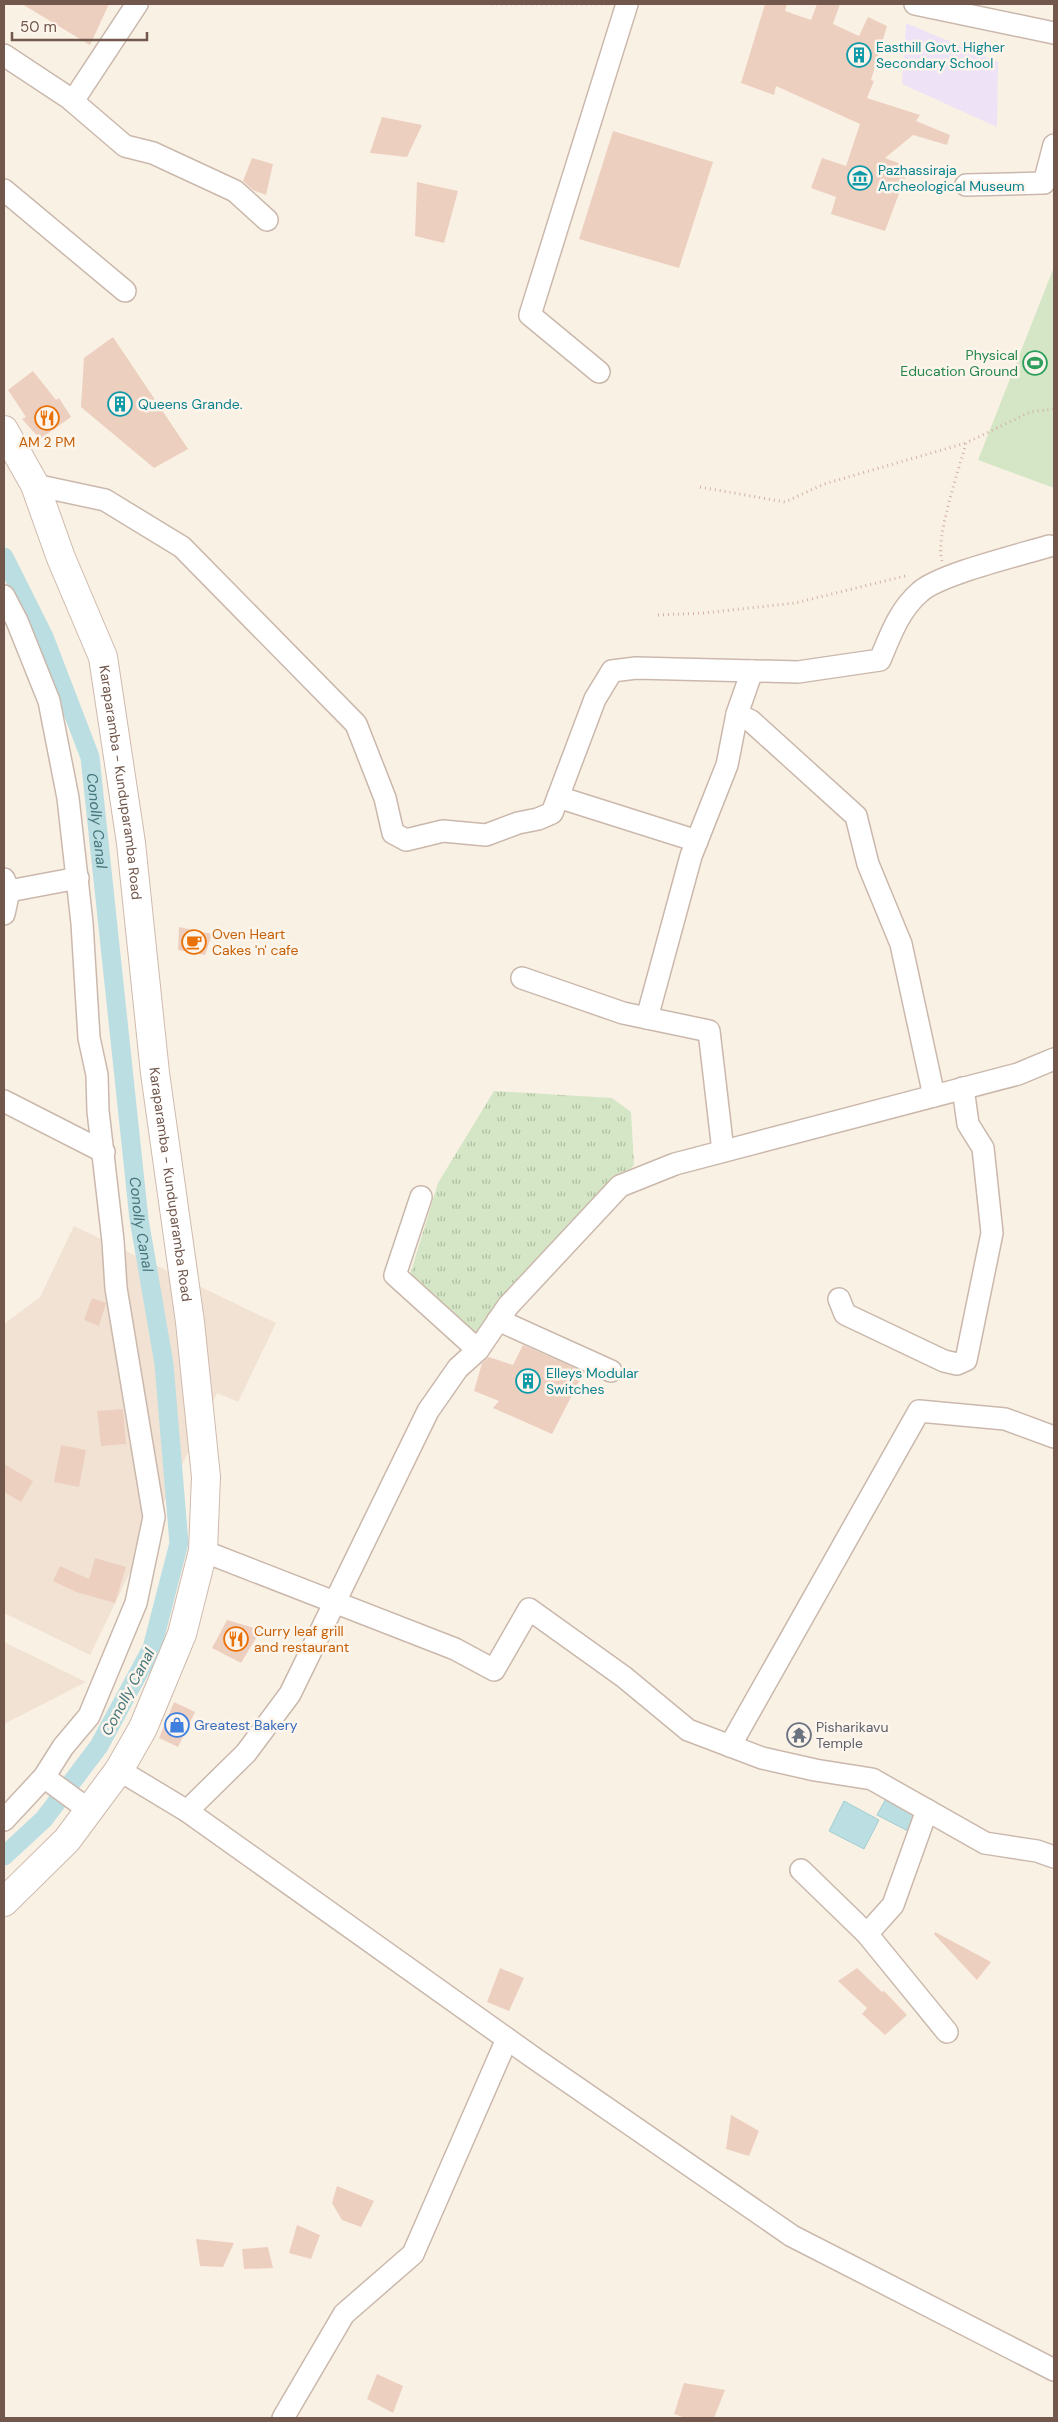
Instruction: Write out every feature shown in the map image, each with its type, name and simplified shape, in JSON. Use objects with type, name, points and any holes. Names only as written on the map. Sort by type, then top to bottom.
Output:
[{"type":"main road","name":"Karaparamba - Kunduparamba Road","points":[[4,430],[35,485],[60,558],[103,657],[131,843],[155,1073],[190,1322],[206,1477],[203,1551],[182,1634],[142,1728],[119,1770],[67,1840],[4,1902]]},
{"type":"street","points":[[73,102],[137,4]]},
{"type":"street","points":[[599,372],[530,315],[626,4]]},
{"type":"street","points":[[915,4],[1054,32]]},
{"type":"street","points":[[4,55],[73,102],[125,146],[153,153],[235,191],[267,220]]},
{"type":"street","points":[[966,185],[1044,183],[1054,145]]},
{"type":"street","points":[[4,190],[125,291]]},
{"type":"street","points":[[35,485],[105,500],[182,547],[356,724],[385,798],[393,834],[406,840],[443,831],[486,835],[518,822],[538,820],[552,813],[595,700],[612,671],[636,668],[798,672],[880,660],[895,622],[920,591],[952,576],[1049,546]]},
{"type":"street","points":[[4,596],[17,621],[49,701],[68,798],[78,878],[89,1038],[97,1075],[98,1111],[114,1241],[116,1288],[154,1517],[136,1603],[89,1716],[63,1747],[44,1777],[4,1820]]},
{"type":"street","points":[[647,1018],[697,841],[727,765],[738,714],[752,671]]},
{"type":"street","points":[[738,714],[751,721],[856,816],[868,864],[900,944],[934,1096]]},
{"type":"street","points":[[558,797],[697,841]]},
{"type":"street","points":[[4,914],[7,885],[78,878]]},
{"type":"street","points":[[522,978],[622,1013],[709,1031],[723,1151]]},
{"type":"street","points":[[187,1811],[246,1753],[290,1694],[333,1602],[428,1411],[458,1368],[478,1350],[508,1306],[620,1186],[675,1164],[1018,1074],[1054,1059]]},
{"type":"street","points":[[839,1299],[845,1314],[944,1361],[957,1364],[966,1360],[992,1234],[983,1148],[968,1124],[963,1088]]},
{"type":"street","points":[[4,1101],[104,1152]]},
{"type":"street","points":[[421,1197],[395,1275],[478,1350]]},
{"type":"street","points":[[498,1320],[611,1371]]},
{"type":"street","points":[[730,1746],[919,1411],[1004,1419],[1054,1437]]},
{"type":"street","points":[[203,1551],[455,1649],[494,1670],[530,1609],[624,1677],[688,1730],[762,1758],[815,1770],[872,1779],[985,1843],[1037,1851],[1054,1857]]},
{"type":"street","points":[[119,1770],[187,1811],[506,2039],[792,2236],[1054,2370]]},
{"type":"street","points":[[44,1777],[89,1810]]},
{"type":"street","points":[[867,1934],[893,1905],[927,1810]]},
{"type":"street","points":[[801,1870],[867,1934],[947,2032]]},
{"type":"street","points":[[283,2418],[344,2314],[413,2254],[506,2039]]},
{"type":"path","points":[[491,4],[626,4]]},
{"type":"path","points":[[700,487],[784,502],[824,484],[966,443],[1030,412],[1054,409]]},
{"type":"path","points":[[952,576],[943,566],[940,554],[942,535],[966,443]]},
{"type":"path","points":[[658,615],[704,614],[795,603],[917,573]]},
{"type":"shaded area","points":[[906,23],[998,62],[997,127],[902,84]]},
{"type":"shaded area","points":[[74,1226],[276,1323],[238,1402],[217,1393],[90,1655],[4,1613],[4,1324],[40,1297]]},
{"type":"shaded area","points":[[4,1642],[86,1682],[4,1724]]},
{"type":"green space","name":"Physical Education Ground","points":[[1054,267],[1054,488],[978,460]]},
{"type":"green space","points":[[494,1091],[612,1098],[631,1112],[634,1165],[476,1337],[410,1275],[438,1183]]},
{"type":"water","points":[[889,1793],[922,1811],[912,1833],[877,1815]]},
{"type":"water","points":[[844,1801],[879,1820],[864,1849],[829,1831]]},
{"type":"building","points":[[22,4],[109,4],[90,45]]},
{"type":"building","points":[[765,4],[787,4],[785,11],[811,20],[817,4],[840,4],[833,24],[859,36],[868,17],[887,26],[871,80],[874,81],[867,98],[920,115],[916,121],[950,135],[947,145],[913,135],[885,158],[909,167],[885,231],[831,214],[836,197],[811,188],[822,158],[846,166],[860,124],[776,86],[774,95],[741,83]]},
{"type":"building","points":[[382,117],[422,125],[407,157],[370,153]]},
{"type":"building","points":[[613,131],[713,162],[679,268],[579,239]]},
{"type":"building","points":[[252,158],[273,164],[266,195],[253,190],[243,181]]},
{"type":"building","points":[[417,182],[458,191],[444,243],[415,236]]},
{"type":"building","name":"Queens Grande.","points":[[113,337],[188,449],[154,468],[81,407],[84,358]]},
{"type":"building","points":[[33,371],[56,400],[59,398],[71,417],[40,439],[22,419],[26,417],[8,390]]},
{"type":"building","name":"Oven Heart Cakes 'n' cafe","points":[[179,927],[212,934],[205,955],[178,950]]},
{"type":"building","points":[[92,1298],[106,1303],[99,1326],[84,1320]]},
{"type":"building","name":"Elleys Modular Switches","points":[[523,1345],[584,1372],[552,1434],[493,1408],[499,1401],[474,1391],[482,1363],[489,1357],[513,1365]]},
{"type":"building","points":[[123,1409],[126,1444],[101,1446],[97,1411]]},
{"type":"building","points":[[61,1445],[86,1450],[79,1487],[54,1482]]},
{"type":"building","points":[[4,1464],[33,1481],[21,1502],[4,1492]]},
{"type":"building","points":[[95,1558],[126,1567],[115,1603],[76,1592],[53,1581],[60,1566],[89,1579]]},
{"type":"building","name":"Curry leaf grill and restaurant","points":[[227,1620],[261,1630],[241,1663],[212,1648]]},
{"type":"building","name":"Greatest Bakery","points":[[174,1702],[195,1712],[178,1747],[159,1738]]},
{"type":"building","points":[[935,1932],[991,1962],[977,1980],[934,1934]]},
{"type":"building","points":[[500,1968],[524,1978],[509,2011],[487,2002]]},
{"type":"building","points":[[857,1968],[882,1992],[884,1991],[907,2015],[885,2035],[862,2014],[867,2008],[838,1981]]},
{"type":"building","points":[[731,2115],[759,2131],[749,2156],[726,2149]]},
{"type":"building","points":[[337,2186],[374,2201],[361,2227],[342,2220],[332,2203]]},
{"type":"building","points":[[297,2225],[320,2235],[311,2259],[289,2253]]},
{"type":"building","points":[[196,2239],[234,2243],[223,2267],[200,2266]]},
{"type":"building","points":[[268,2247],[273,2268],[244,2269],[242,2249]]},
{"type":"building","points":[[377,2374],[403,2386],[393,2413],[367,2399]]},
{"type":"building","points":[[684,2383],[725,2390],[714,2418],[685,2418],[674,2414]]},
{"type":"waterway","name":"Conolly Canal","points":[[4,557],[44,637],[90,757],[139,1219],[164,1364],[179,1543],[152,1648],[99,1746],[44,1819],[4,1856]]},
{"type":"place","name":"Easthill Govt. Higher Secondary School","points":[[859,55]]},
{"type":"place","name":"Pazhassiraja Archeological Museum","points":[[860,178]]},
{"type":"place","name":"Physical Education Ground","points":[[1035,363]]},
{"type":"place","name":"Queens Grande.","points":[[120,404]]},
{"type":"place","name":"AM 2 PM","points":[[47,418]]},
{"type":"place","name":"Oven Heart Cakes 'n' cafe","points":[[194,942]]},
{"type":"place","name":"Elleys Modular Switches","points":[[528,1381]]},
{"type":"place","name":"Curry leaf grill and restaurant","points":[[236,1639]]},
{"type":"place","name":"Greatest Bakery","points":[[177,1725]]},
{"type":"place","name":"Pisharikavu Temple","points":[[799,1735]]}]
